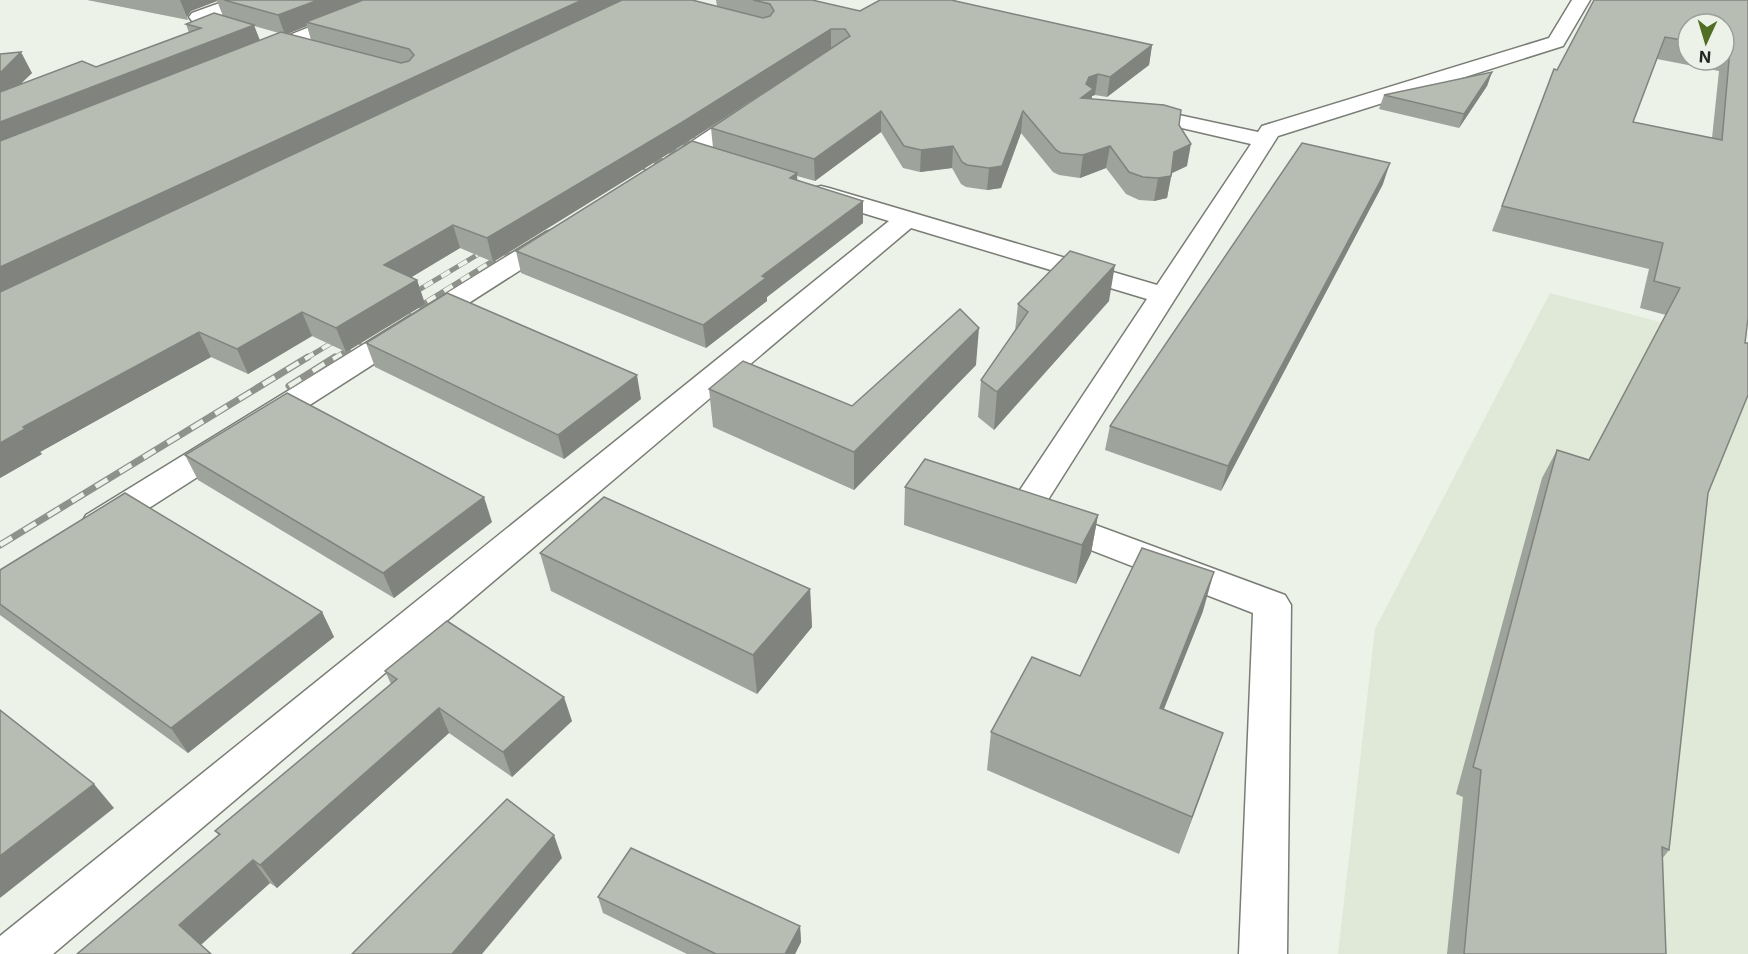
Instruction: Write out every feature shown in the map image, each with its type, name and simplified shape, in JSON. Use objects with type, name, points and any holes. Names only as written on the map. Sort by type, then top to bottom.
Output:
[{"type":"street","points":[[245,0],[198,17],[319,52]]},
{"type":"street","points":[[242,61],[394,0]]},
{"type":"street","points":[[1263,954],[1272,605],[1023,511],[1270,131],[1556,42],[1581,0]]},
{"type":"street","points":[[743,170],[710,160],[683,158],[770,100]]},
{"type":"street","points":[[1118,108],[1264,140]]},
{"type":"street","points":[[797,186],[1163,295]]},
{"type":"street","points":[[16,954],[907,219]]},
{"type":"street","points":[[80,536],[582,221]]},
{"type":"shaded area","points":[[1550,293],[1748,345],[1748,954],[1338,954],[1375,629]]},
{"type":"building","points":[[224,0],[318,0],[278,15]]},
{"type":"building","points":[[363,0],[582,0],[0,267],[0,141],[281,32],[401,63],[409,61],[414,55],[409,49],[306,22]]},
{"type":"building","points":[[622,0],[692,0],[763,18],[770,16],[774,11],[770,4],[753,0],[812,0],[860,11],[880,0],[951,0],[1152,45],[1110,77],[1098,74],[1089,77],[1086,84],[1093,89],[1081,98],[1164,105],[1181,110],[1179,125],[1191,144],[1174,152],[1171,176],[1158,178],[1143,177],[1129,172],[1110,146],[1083,155],[1061,153],[1023,111],[1002,166],[989,168],[967,165],[962,162],[953,146],[921,150],[904,146],[881,111],[814,159],[711,128],[850,36],[845,29],[831,29],[681,123],[487,238],[453,225],[384,265],[417,280],[336,328],[302,312],[237,349],[199,332],[23,427],[25,429],[0,443],[0,292]]},
{"type":"building","points":[[1594,0],[1748,0],[1748,318],[1745,343],[1748,343],[1748,395],[1708,493],[1669,850],[1662,847],[1666,954],[1464,954],[1481,770],[1473,767],[1557,450],[1589,460],[1680,288],[1654,281],[1663,243],[1502,206],[1554,69],[1557,70]],"holes":[[[1676,12],[1736,12],[1736,72],[1728,72],[1722,140],[1633,122],[1665,37],[1676,39]]]},
{"type":"building","points":[[214,13],[254,25],[0,122],[0,92],[82,61],[96,67],[201,28],[186,24]]},
{"type":"building","points":[[21,52],[0,73],[0,54]]},
{"type":"building","points":[[1492,72],[1464,114],[1384,95]]},
{"type":"building","points":[[692,141],[797,173],[790,178],[863,201],[762,276],[766,278],[703,325],[516,251]]},
{"type":"building","points":[[1302,143],[1390,163],[1228,466],[1110,426]]},
{"type":"building","points":[[1070,251],[1115,265],[997,392],[981,380],[1028,312],[1018,304]]},
{"type":"building","points":[[447,293],[637,375],[558,435],[366,343]]},
{"type":"building","points":[[960,309],[979,328],[854,452],[709,389],[743,361],[852,406]]},
{"type":"building","points":[[287,393],[484,497],[383,573],[185,455]]},
{"type":"building","points":[[925,459],[1098,515],[1082,545],[905,487]]},
{"type":"building","points":[[125,493],[322,612],[171,728],[0,604],[0,570]]},
{"type":"building","points":[[604,497],[810,589],[753,655],[540,553]]},
{"type":"building","points":[[1142,548],[1214,572],[1160,708],[1223,733],[1192,817],[991,732],[1032,657],[1080,676]]},
{"type":"building","points":[[447,621],[564,697],[503,752],[439,708],[260,865],[253,860],[179,925],[211,954],[77,954],[220,834],[215,831],[397,679],[385,671]]},
{"type":"building","points":[[0,710],[94,784],[0,856]]},
{"type":"building","points":[[507,799],[554,835],[452,954],[352,954]]},
{"type":"building","points":[[631,848],[800,926],[785,954],[716,954],[598,897]]},
{"type":"railway","points":[[662,157],[693,137]]},
{"type":"railway","points":[[645,168],[664,156]]},
{"type":"railway","points":[[407,297],[492,246]]},
{"type":"railway","points":[[410,312],[507,252]]},
{"type":"railway","points":[[305,359],[343,336]]},
{"type":"railway","points":[[333,359],[359,343]]},
{"type":"railway","points":[[0,545],[308,357]]},
{"type":"railway","points":[[289,386],[335,357]]}]
